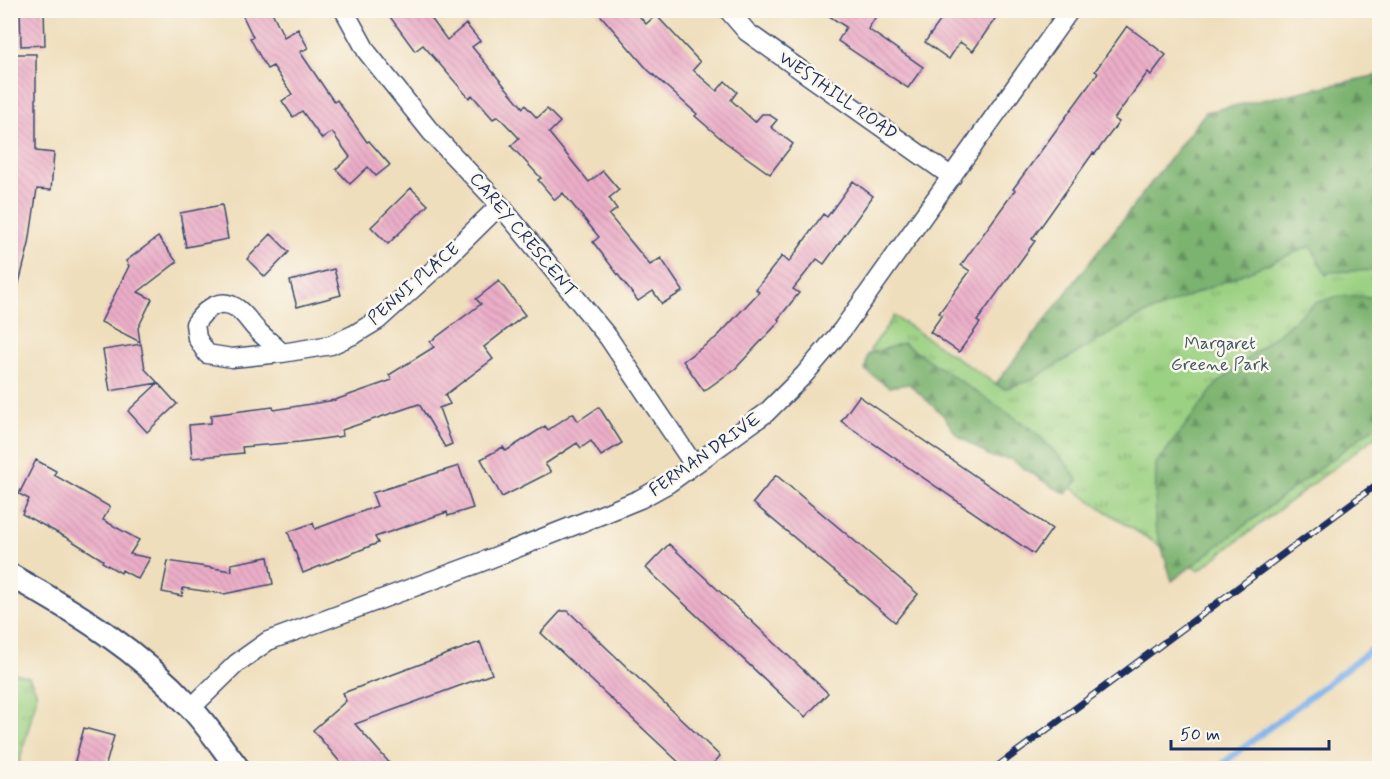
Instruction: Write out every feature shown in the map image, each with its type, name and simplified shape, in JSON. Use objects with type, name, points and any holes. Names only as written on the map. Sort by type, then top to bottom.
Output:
[{"type":"street","name":"CAREY CRESCENT","points":[[344,10],[367,52],[431,132],[500,205],[608,337],[694,465]]},
{"type":"street","name":"WESTHILL ROAD","points":[[728,10],[747,32],[952,177]]},
{"type":"street","name":"FERMAN DRIVE","points":[[191,708],[237,663],[268,641],[479,563],[646,496],[694,465],[766,413],[804,375],[842,330],[1070,10]]},
{"type":"street","name":"PENNI PLACE","points":[[282,353],[331,345],[378,320],[438,266],[500,205]]},
{"type":"street","points":[[10,575],[86,618],[123,644],[191,708],[238,768]]},
{"type":"green space","name":"Margaret Greene Park","points":[[1379,75],[1379,434],[1199,570],[1125,524],[870,350],[894,316],[996,384],[1206,112]]},
{"type":"green space","points":[[1379,75],[1379,270],[1330,272],[1326,275],[1311,246],[1138,317],[1031,380],[1004,389],[996,384],[1206,112]]},
{"type":"green space","points":[[1339,296],[1379,297],[1379,423],[1172,581],[1155,526],[1156,464],[1216,385],[1315,303]]},
{"type":"green space","points":[[903,343],[1033,430],[1066,463],[1078,481],[1066,493],[1010,459],[991,457],[957,435],[943,415],[909,384],[889,387],[865,370],[868,354]]},
{"type":"green space","points":[[10,674],[29,677],[36,691],[36,700],[18,767],[10,765]]},
{"type":"building","points":[[20,10],[44,10],[45,45],[21,46]]},
{"type":"building","points":[[240,10],[271,10],[284,37],[298,29],[308,48],[300,52],[334,102],[337,100],[367,142],[369,141],[390,165],[376,176],[368,167],[350,184],[336,169],[350,157],[332,132],[322,139],[302,111],[293,117],[282,101],[292,94],[273,66],[267,69],[250,38],[253,37]]},
{"type":"building","points":[[385,10],[425,10],[447,40],[466,24],[480,41],[472,47],[523,108],[525,105],[537,118],[547,109],[560,122],[549,133],[589,182],[603,171],[619,190],[609,198],[617,209],[609,215],[650,265],[661,258],[683,291],[662,304],[653,291],[638,301],[593,242],[599,237],[563,193],[555,200],[538,180],[541,178],[511,146],[519,138],[498,116],[493,119],[472,95],[469,98],[423,45],[415,51]]},
{"type":"building","points":[[596,10],[634,10],[646,24],[656,15],[700,62],[693,70],[717,91],[725,81],[737,92],[731,100],[755,122],[762,114],[768,114],[777,120],[771,127],[793,144],[770,174],[725,142],[695,116],[697,114],[648,70]]},
{"type":"building","points":[[820,10],[880,10],[868,29],[923,67],[908,88],[838,41],[846,27]]},
{"type":"building","points":[[948,10],[1001,10],[973,51],[960,42],[949,59],[925,42]]},
{"type":"building","points":[[1127,26],[1166,55],[1151,75],[1148,72],[1114,119],[1119,122],[1095,154],[1093,153],[1032,239],[1035,241],[977,321],[980,323],[959,352],[930,332],[942,315],[939,313],[970,271],[961,265],[1015,190],[1013,189],[1098,73],[1095,71]]},
{"type":"building","points":[[13,54],[36,54],[36,151],[54,153],[51,190],[37,189],[29,244],[17,291],[10,290]]},
{"type":"building","points":[[853,181],[873,196],[824,264],[817,259],[793,289],[799,293],[778,319],[780,321],[736,368],[704,391],[683,361],[717,337],[759,292],[756,289],[782,256],[789,262],[823,214],[827,217]]},
{"type":"building","points":[[411,188],[428,205],[388,244],[371,227]]},
{"type":"building","points":[[222,205],[228,239],[186,247],[180,213]]},
{"type":"building","points":[[271,234],[289,252],[265,277],[247,259]]},
{"type":"building","points":[[158,237],[177,262],[138,292],[152,299],[138,328],[140,342],[101,322],[129,266],[126,261]]},
{"type":"building","points":[[334,269],[341,295],[297,307],[290,281]]},
{"type":"building","points":[[499,281],[525,315],[484,347],[493,359],[445,395],[450,404],[439,408],[452,444],[445,447],[419,404],[342,430],[343,436],[242,447],[243,453],[192,458],[189,425],[211,423],[211,415],[273,407],[274,410],[335,400],[392,380],[389,375],[434,347],[430,342],[481,304],[476,299]]},
{"type":"building","points":[[141,344],[145,369],[158,383],[110,391],[103,350]]},
{"type":"building","points":[[158,383],[177,404],[147,432],[128,411]]},
{"type":"building","points":[[859,396],[1052,529],[1034,554],[841,421]]},
{"type":"building","points":[[599,407],[622,443],[601,456],[591,441],[581,448],[577,443],[545,464],[551,472],[502,497],[481,459],[503,447],[506,451],[545,426],[548,430],[573,413],[578,421]]},
{"type":"building","points":[[36,460],[56,471],[54,475],[110,507],[103,520],[139,540],[130,554],[150,558],[138,579],[122,570],[121,573],[69,539],[22,514],[29,499],[19,494]]},
{"type":"building","points":[[459,466],[473,508],[448,516],[447,512],[375,537],[378,543],[303,573],[288,532],[313,523],[315,529],[377,506],[372,493]]},
{"type":"building","points":[[776,475],[918,594],[895,622],[753,503]]},
{"type":"building","points":[[669,544],[828,693],[805,717],[646,568]]},
{"type":"building","points":[[268,557],[273,584],[224,594],[183,588],[182,596],[162,592],[168,561],[232,571],[231,564]]},
{"type":"building","points":[[561,611],[568,611],[720,756],[709,768],[685,768],[541,633]]},
{"type":"building","points":[[480,642],[492,674],[355,724],[394,768],[345,768],[313,730],[346,701],[343,693]]},
{"type":"building","points":[[84,728],[114,736],[105,768],[73,768]]},
{"type":"waterway","points":[[1217,768],[1380,643]]},
{"type":"railway","points":[[995,768],[1380,482]]}]
